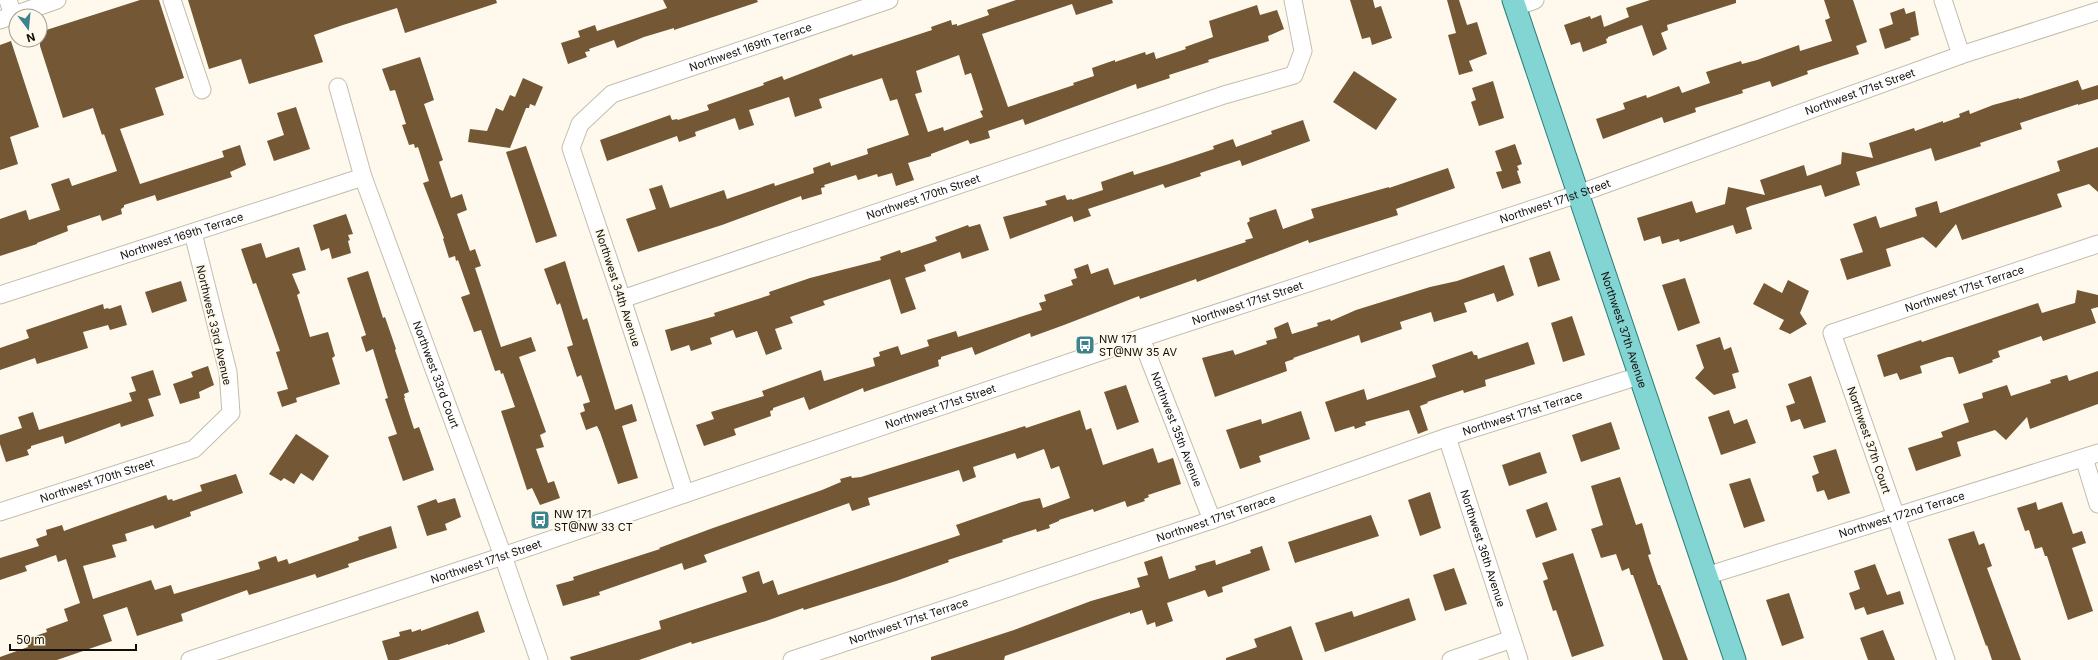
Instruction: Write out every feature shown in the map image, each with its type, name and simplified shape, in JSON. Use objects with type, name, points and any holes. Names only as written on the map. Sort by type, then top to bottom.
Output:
[{"type":"main road","name":"Northwest 37th Avenue","points":[[1514,4],[1735,660]]},
{"type":"street","points":[[7,12],[57,0]]},
{"type":"street","points":[[172,0],[202,90]]},
{"type":"street","name":"Northwest 169th Terrace","points":[[612,94],[889,0]]},
{"type":"street","name":"Northwest 170th Street","points":[[622,299],[1224,95],[1294,75],[1303,51],[1293,0]]},
{"type":"street","points":[[1514,4],[1535,0]]},
{"type":"street","points":[[1943,0],[1961,55]]},
{"type":"street","name":"Northwest 171st Street","points":[[190,660],[503,556],[1141,338],[1578,194],[1961,55],[2098,11]]},
{"type":"street","name":"Northwest 33rd Court","points":[[338,87],[364,177],[503,556],[539,660]]},
{"type":"street","name":"Northwest 34th Avenue","points":[[612,94],[580,124],[571,148],[622,299],[684,494]]},
{"type":"street","name":"Northwest 169th Terrace","points":[[0,295],[364,177]]},
{"type":"street","name":"Northwest 33rd Avenue","points":[[193,233],[228,372],[231,413],[194,449]]},
{"type":"street","name":"Northwest 171st Terrace","points":[[1832,333],[2098,244]]},
{"type":"street","name":"Northwest 37th Court","points":[[1832,333],[1946,660]]},
{"type":"street","name":"Northwest 35th Avenue","points":[[1141,338],[1212,520]]},
{"type":"street","name":"Northwest 171st Terrace","points":[[792,660],[1212,520],[1447,437],[1639,376]]},
{"type":"street","name":"Northwest 36th Avenue","points":[[1447,437],[1519,660]]},
{"type":"street","name":"Northwest 170th Street","points":[[0,512],[194,449]]},
{"type":"street","points":[[2091,455],[2098,504]]},
{"type":"street","name":"Northwest 172nd Terrace","points":[[1706,576],[1896,515],[2091,455]]},
{"type":"street","points":[[1451,660],[1512,640]]},
{"type":"building","points":[[140,0],[159,0],[184,78],[155,88],[164,115],[120,129],[140,184],[224,157],[222,151],[240,145],[246,165],[230,172],[232,177],[157,201],[155,195],[124,205],[121,209],[122,214],[102,221],[100,215],[67,226],[68,231],[37,244],[0,256],[0,219],[26,210],[29,220],[60,210],[51,184],[69,178],[72,186],[117,171],[104,134],[102,135],[93,108],[63,118],[41,48],[48,48],[48,29]]},
{"type":"building","points":[[188,0],[496,0],[497,3],[405,33],[397,8],[343,25],[314,35],[323,62],[249,84],[241,59],[209,69]]},
{"type":"building","points":[[663,0],[757,0],[758,2],[674,30],[674,28],[644,37],[617,48],[614,40],[589,49],[590,51],[585,52],[587,57],[568,64],[561,43],[580,37],[578,31],[595,25],[597,31],[667,8]]},
{"type":"building","points":[[1016,0],[1112,0],[1113,3],[1076,15],[1072,4],[982,34],[1008,107],[1074,85],[1073,83],[1094,76],[1092,68],[1115,60],[1115,62],[1145,52],[1146,55],[1154,52],[1156,59],[1186,49],[1185,47],[1213,37],[1209,21],[1257,5],[1260,15],[1277,10],[1284,29],[1268,36],[1269,41],[1208,60],[1209,62],[1169,75],[1170,78],[1137,89],[1136,84],[1025,125],[1023,119],[988,131],[990,138],[970,144],[968,140],[931,154],[931,156],[908,163],[914,180],[896,186],[892,173],[878,177],[877,174],[858,180],[856,175],[824,185],[825,187],[821,188],[822,194],[802,200],[801,196],[722,225],[638,252],[626,219],[656,209],[649,189],[662,185],[670,208],[724,190],[727,199],[774,183],[775,186],[814,173],[813,168],[830,162],[831,166],[868,154],[867,149],[909,135],[897,99],[890,101],[882,78],[819,99],[822,108],[795,117],[789,97],[749,110],[754,125],[739,130],[735,118],[695,132],[696,136],[679,142],[677,136],[607,161],[600,140],[670,115],[672,120],[678,120],[709,110],[707,105],[764,85],[763,83],[782,76],[784,80],[852,54],[853,56],[932,30],[931,27],[951,20],[952,25],[957,24],[957,26],[989,15],[987,10]],"holes":[[[959,55],[965,75],[971,73],[983,110],[980,111],[983,117],[944,131],[943,127],[928,132],[915,94],[922,92],[916,71]]]},
{"type":"building","points":[[1350,0],[1373,0],[1375,8],[1381,6],[1392,38],[1372,45],[1370,37],[1362,39]]},
{"type":"building","points":[[1447,0],[1459,0],[1467,25],[1477,22],[1487,54],[1469,61],[1473,71],[1459,75],[1448,35],[1456,33]]},
{"type":"building","points":[[1650,0],[1736,0],[1736,3],[1667,25],[1668,30],[1661,33],[1667,49],[1653,56],[1642,25],[1608,37],[1606,39],[1607,43],[1583,52],[1580,42],[1571,45],[1564,25],[1590,16],[1591,19],[1601,15],[1604,27],[1629,17],[1626,8]]},
{"type":"building","points":[[1824,0],[1853,0],[1867,42],[1856,46],[1859,54],[1807,71],[1808,74],[1772,87],[1770,81],[1742,90],[1743,93],[1695,108],[1696,112],[1664,123],[1662,117],[1603,139],[1596,119],[1625,109],[1623,103],[1646,95],[1647,98],[1679,86],[1682,93],[1710,83],[1706,72],[1741,61],[1742,64],[1757,60],[1799,45],[1800,51],[1832,41],[1825,20],[1830,18]]},
{"type":"building","points":[[1904,8],[1906,14],[1915,11],[1919,35],[1910,38],[1911,40],[1885,49],[1879,29],[1893,24],[1890,13]]},
{"type":"building","points":[[8,42],[8,48],[13,48],[39,127],[10,137],[18,164],[0,170],[0,45]]},
{"type":"building","points":[[420,57],[434,100],[424,104],[443,160],[439,162],[451,198],[462,194],[467,210],[457,214],[470,251],[475,249],[481,266],[475,268],[501,347],[531,337],[536,351],[519,357],[546,432],[540,435],[544,447],[536,449],[548,483],[554,481],[560,498],[540,505],[532,488],[527,490],[501,411],[515,407],[503,373],[501,374],[500,370],[495,371],[481,330],[474,332],[461,297],[470,294],[458,260],[456,261],[455,256],[449,258],[443,239],[444,238],[423,183],[429,181],[418,147],[415,148],[414,144],[409,145],[402,125],[406,124],[395,90],[390,91],[382,69]]},
{"type":"building","points":[[1354,71],[1397,99],[1376,130],[1333,102]]},
{"type":"building","points":[[523,78],[543,87],[535,106],[530,104],[529,108],[526,108],[510,148],[468,142],[470,129],[487,131],[496,108],[503,111],[510,95],[515,97]]},
{"type":"building","points":[[2078,80],[2082,90],[2098,85],[2098,99],[2020,123],[2022,129],[1980,143],[1981,146],[1935,161],[1931,148],[1856,172],[1860,185],[1825,197],[1821,185],[1750,206],[1746,208],[1752,229],[1736,234],[1733,225],[1680,242],[1679,239],[1662,244],[1660,236],[1644,241],[1637,218],[1692,201],[1696,213],[1725,204],[1728,187],[1765,195],[1760,180],[1804,165],[1807,176],[1841,164],[1842,152],[1873,158],[1869,143],[1914,128],[1915,131],[1943,121],[1943,123],[1960,117],[1959,114],[1969,110],[1970,114],[1993,105],[2019,99]]},
{"type":"building","points":[[1493,81],[1504,118],[1479,126],[1471,102],[1476,100],[1472,88]]},
{"type":"building","points":[[296,107],[310,149],[274,161],[267,141],[284,135],[277,113]]},
{"type":"building","points":[[1303,120],[1310,141],[1242,166],[1240,160],[1200,173],[1201,176],[1165,188],[1163,184],[1088,209],[1091,216],[1074,222],[1072,216],[1010,239],[1003,217],[1047,205],[1045,201],[1065,195],[1067,200],[1072,200],[1103,190],[1101,182],[1133,171],[1134,175],[1169,164],[1214,149],[1213,146],[1233,139],[1236,147],[1272,134],[1271,131]]},
{"type":"building","points":[[1515,144],[1522,164],[1517,166],[1521,183],[1502,189],[1496,172],[1502,171],[1495,151]]},
{"type":"building","points":[[526,146],[557,236],[536,243],[506,152]]},
{"type":"building","points":[[2098,147],[2098,192],[2089,184],[2057,194],[2062,207],[1962,240],[1956,224],[1936,248],[1923,237],[1886,249],[1891,266],[1847,280],[1840,259],[1863,252],[1853,224],[1876,216],[1880,228],[1917,216],[1915,208],[1937,201],[1940,213],[2060,171],[2057,161]]},
{"type":"building","points":[[1448,168],[1455,188],[1396,209],[1398,215],[1309,243],[1308,240],[1197,282],[1196,279],[1140,299],[1139,296],[1031,337],[1030,333],[975,355],[972,347],[941,357],[941,359],[938,360],[939,366],[864,392],[863,388],[809,410],[804,397],[773,408],[773,410],[770,411],[771,416],[734,429],[736,435],[704,446],[696,425],[714,419],[711,412],[764,396],[762,391],[821,370],[824,381],[875,366],[873,358],[880,356],[879,352],[898,346],[901,355],[929,346],[927,340],[956,331],[958,337],[1042,310],[1039,303],[1046,301],[1044,295],[1073,285],[1071,280],[1077,278],[1074,269],[1088,264],[1091,274],[1108,268],[1114,285],[1246,242],[1245,240],[1253,238],[1247,223],[1250,221],[1249,218],[1276,209],[1283,229],[1314,218],[1311,209],[1389,188]]},
{"type":"building","points":[[346,214],[353,234],[348,235],[351,253],[332,259],[329,248],[321,251],[313,225]]},
{"type":"building","points":[[980,224],[989,250],[962,259],[960,252],[924,265],[926,271],[905,278],[916,309],[901,314],[890,279],[823,301],[825,305],[790,317],[793,323],[775,329],[782,349],[766,355],[757,331],[736,338],[733,330],[710,338],[712,344],[691,351],[689,345],[671,351],[665,330],[715,316],[714,313],[770,295],[769,292],[810,278],[881,260],[880,257],[900,250],[901,253],[937,241],[935,237],[968,225],[969,227]]},
{"type":"building","points":[[261,243],[266,258],[299,247],[306,270],[292,274],[300,293],[297,295],[310,337],[328,332],[335,356],[332,358],[340,384],[296,398],[297,402],[282,407],[277,392],[288,389],[276,352],[280,351],[256,283],[253,284],[241,249]]},
{"type":"building","points":[[1550,251],[1560,280],[1538,287],[1529,258]]},
{"type":"building","points":[[565,261],[583,320],[587,318],[615,410],[632,404],[637,421],[622,426],[638,478],[618,484],[597,426],[586,430],[580,413],[585,411],[583,404],[590,402],[581,375],[577,377],[567,347],[573,345],[560,303],[557,305],[544,269]]},
{"type":"building","points":[[1504,265],[1514,295],[1510,297],[1497,302],[1494,293],[1464,303],[1467,312],[1434,322],[1431,312],[1400,322],[1402,329],[1361,343],[1359,335],[1293,358],[1294,359],[1285,362],[1287,371],[1215,397],[1202,358],[1233,350],[1235,355],[1267,344],[1266,341],[1277,338],[1274,328],[1288,322],[1292,334],[1318,326],[1317,323],[1330,319],[1331,321],[1356,310],[1430,287],[1457,281]]},
{"type":"building","points":[[368,271],[383,318],[385,317],[396,349],[395,350],[409,392],[404,394],[404,398],[414,429],[419,427],[434,470],[403,481],[388,437],[397,434],[385,399],[388,398],[373,349],[366,352],[361,337],[366,335],[347,278]]},
{"type":"building","points":[[1685,278],[1700,323],[1678,331],[1662,285]]},
{"type":"building","points":[[1788,280],[1809,291],[1800,313],[1807,324],[1790,334],[1779,329],[1784,320],[1753,304],[1764,283],[1782,293]]},
{"type":"building","points":[[181,281],[187,301],[152,313],[145,292]]},
{"type":"building","points":[[2077,290],[2098,295],[2098,307],[2091,309],[2096,323],[2043,341],[2041,336],[1998,351],[2000,357],[1992,360],[1993,362],[1959,374],[1953,357],[1948,357],[1920,366],[1922,373],[1900,380],[1897,373],[1884,377],[1877,355],[1921,340],[1922,342],[2038,303],[2042,313],[2075,303]]},
{"type":"building","points":[[103,304],[104,309],[121,305],[127,325],[110,330],[108,325],[83,332],[88,348],[37,364],[35,358],[0,370],[0,348],[29,338],[26,330]]},
{"type":"building","points":[[1572,316],[1585,355],[1563,362],[1551,323]]},
{"type":"building","points":[[1720,337],[1724,350],[1731,347],[1739,372],[1732,374],[1736,388],[1714,395],[1695,378],[1704,368],[1696,345]]},
{"type":"building","points":[[1528,342],[1535,364],[1485,380],[1486,386],[1464,393],[1463,390],[1427,402],[1428,403],[1420,406],[1428,430],[1418,434],[1409,410],[1365,422],[1366,425],[1355,429],[1354,426],[1335,432],[1325,402],[1364,389],[1367,400],[1436,377],[1432,365],[1472,351],[1474,355],[1477,355],[1478,359]]},
{"type":"building","points":[[208,366],[214,385],[199,392],[200,398],[180,404],[173,384],[193,377],[191,372]]},
{"type":"building","points":[[153,370],[161,395],[148,399],[154,416],[121,427],[120,423],[65,444],[63,436],[31,446],[31,448],[27,450],[29,455],[6,462],[0,444],[0,435],[22,428],[18,417],[33,412],[39,430],[132,401],[129,393],[136,391],[131,377]]},
{"type":"building","points":[[2098,371],[2098,404],[2030,429],[2027,417],[2006,440],[1995,430],[1957,442],[1961,456],[1916,471],[1908,448],[1943,437],[1941,432],[1969,422],[1963,404],[1983,398],[1982,393],[2007,385],[2011,396],[2051,383],[2050,380],[2067,375],[2069,381]]},
{"type":"building","points":[[1811,376],[1826,422],[1804,429],[1800,419],[1791,422],[1786,406],[1795,403],[1788,384]]},
{"type":"building","points":[[1126,385],[1139,422],[1117,430],[1104,392]]},
{"type":"building","points":[[1080,410],[1086,430],[1091,428],[1103,465],[1153,448],[1158,463],[1173,458],[1181,484],[1148,495],[1149,497],[1144,499],[1145,501],[1127,507],[1125,501],[1094,512],[1093,509],[1059,520],[1049,525],[1050,528],[1037,532],[1036,529],[1002,540],[1003,542],[948,560],[949,562],[896,581],[804,610],[803,608],[692,644],[691,642],[639,660],[571,660],[570,657],[661,629],[659,621],[747,592],[742,577],[759,571],[763,584],[773,580],[778,595],[960,535],[956,525],[1022,502],[1040,498],[1043,508],[1070,498],[1059,466],[1051,469],[1044,449],[1017,459],[1015,453],[973,467],[976,477],[963,482],[959,470],[868,498],[870,505],[852,511],[849,503],[704,555],[707,562],[684,570],[682,563],[599,592],[600,595],[563,606],[556,585],[574,580],[573,577],[660,549],[659,548],[713,528],[822,490],[841,482],[840,479],[851,476],[852,478],[861,477],[1025,426],[1026,428]]},
{"type":"building","points":[[1729,410],[1734,424],[1747,419],[1756,443],[1721,455],[1708,417]]},
{"type":"building","points":[[1301,411],[1310,439],[1259,456],[1261,462],[1240,469],[1226,430],[1261,419],[1262,424]]},
{"type":"building","points":[[1611,422],[1620,449],[1581,462],[1572,435]]},
{"type":"building","points":[[296,434],[329,456],[313,481],[301,473],[294,484],[284,478],[281,481],[269,474]]},
{"type":"building","points":[[1836,449],[1850,493],[1828,500],[1824,490],[1817,492],[1812,476],[1819,473],[1813,456]]},
{"type":"building","points":[[1540,452],[1547,473],[1509,486],[1502,465]]},
{"type":"building","points":[[236,474],[243,493],[190,512],[191,516],[155,529],[153,525],[125,534],[127,541],[112,545],[116,557],[83,566],[93,599],[151,580],[155,590],[171,585],[174,594],[260,569],[258,562],[276,556],[278,562],[287,559],[289,564],[359,540],[358,537],[391,526],[397,548],[348,564],[349,567],[317,578],[315,574],[249,595],[247,590],[181,614],[183,621],[137,636],[127,607],[103,615],[112,641],[57,660],[0,660],[0,657],[28,647],[26,639],[47,632],[46,629],[68,621],[64,609],[80,603],[66,559],[58,562],[56,555],[25,566],[27,571],[0,580],[0,558],[39,546],[36,539],[47,535],[46,530],[62,525],[64,531],[166,495],[168,500],[172,499],[173,501],[202,491],[200,485]]},
{"type":"building","points":[[1620,477],[1636,525],[1642,523],[1651,554],[1648,555],[1658,585],[1660,585],[1688,660],[1663,660],[1633,575],[1631,575],[1629,568],[1622,571],[1616,554],[1601,558],[1591,529],[1603,525],[1591,486]]},
{"type":"building","points":[[1750,478],[1765,521],[1744,528],[1729,484]]},
{"type":"building","points":[[1430,492],[1441,528],[1420,536],[1408,500]]},
{"type":"building","points":[[455,498],[461,517],[445,524],[447,530],[427,536],[417,506],[436,499],[438,503]]},
{"type":"building","points":[[1547,502],[1557,530],[1536,538],[1526,510]]},
{"type":"building","points":[[2036,502],[2038,510],[2062,502],[2073,534],[2082,531],[2086,543],[2072,548],[2093,611],[2068,620],[2047,556],[2045,556],[2042,547],[2035,549],[2029,530],[2025,531],[2017,508]]},
{"type":"building","points":[[1371,515],[1379,536],[1295,563],[1288,542]]},
{"type":"building","points":[[1974,531],[1979,545],[1984,543],[1992,566],[1987,568],[2021,660],[1992,660],[1987,645],[1986,646],[1948,539]]},
{"type":"building","points":[[1262,546],[1270,570],[1222,587],[1223,592],[1208,597],[1205,590],[1167,603],[1173,621],[1156,627],[1155,622],[1147,625],[1142,610],[1130,614],[1130,612],[1005,656],[1004,660],[931,660],[931,657],[1014,630],[1091,601],[1140,587],[1137,578],[1148,575],[1144,562],[1162,556],[1169,579],[1196,570],[1195,566],[1215,560],[1216,565],[1251,553],[1250,550]]},
{"type":"building","points":[[1573,553],[1604,646],[1572,657],[1556,610],[1553,611],[1543,581],[1548,579],[1542,563]]},
{"type":"building","points":[[1875,564],[1887,595],[1900,591],[1904,604],[1867,615],[1864,607],[1855,610],[1849,593],[1860,589],[1854,571]]},
{"type":"building","points":[[1454,568],[1467,604],[1445,611],[1433,575]]},
{"type":"building","points":[[1789,593],[1804,638],[1782,646],[1766,600]]},
{"type":"building","points":[[1409,598],[1416,620],[1325,652],[1315,623],[1352,611],[1354,617]]},
{"type":"building","points":[[478,611],[485,632],[398,660],[388,660],[382,641],[400,636],[399,632],[411,629],[412,632],[421,629],[421,631]]},
{"type":"building","points":[[1291,626],[1303,660],[1226,660],[1226,658],[1257,647],[1254,639]]},
{"type":"building","points":[[1883,630],[1895,660],[1868,660],[1860,638]]},
{"type":"place","name":"NW 171 ST@NW 35 AV","points":[[1085,345]]},
{"type":"place","name":"NW 171 ST@NW 33 CT","points":[[540,520]]}]
